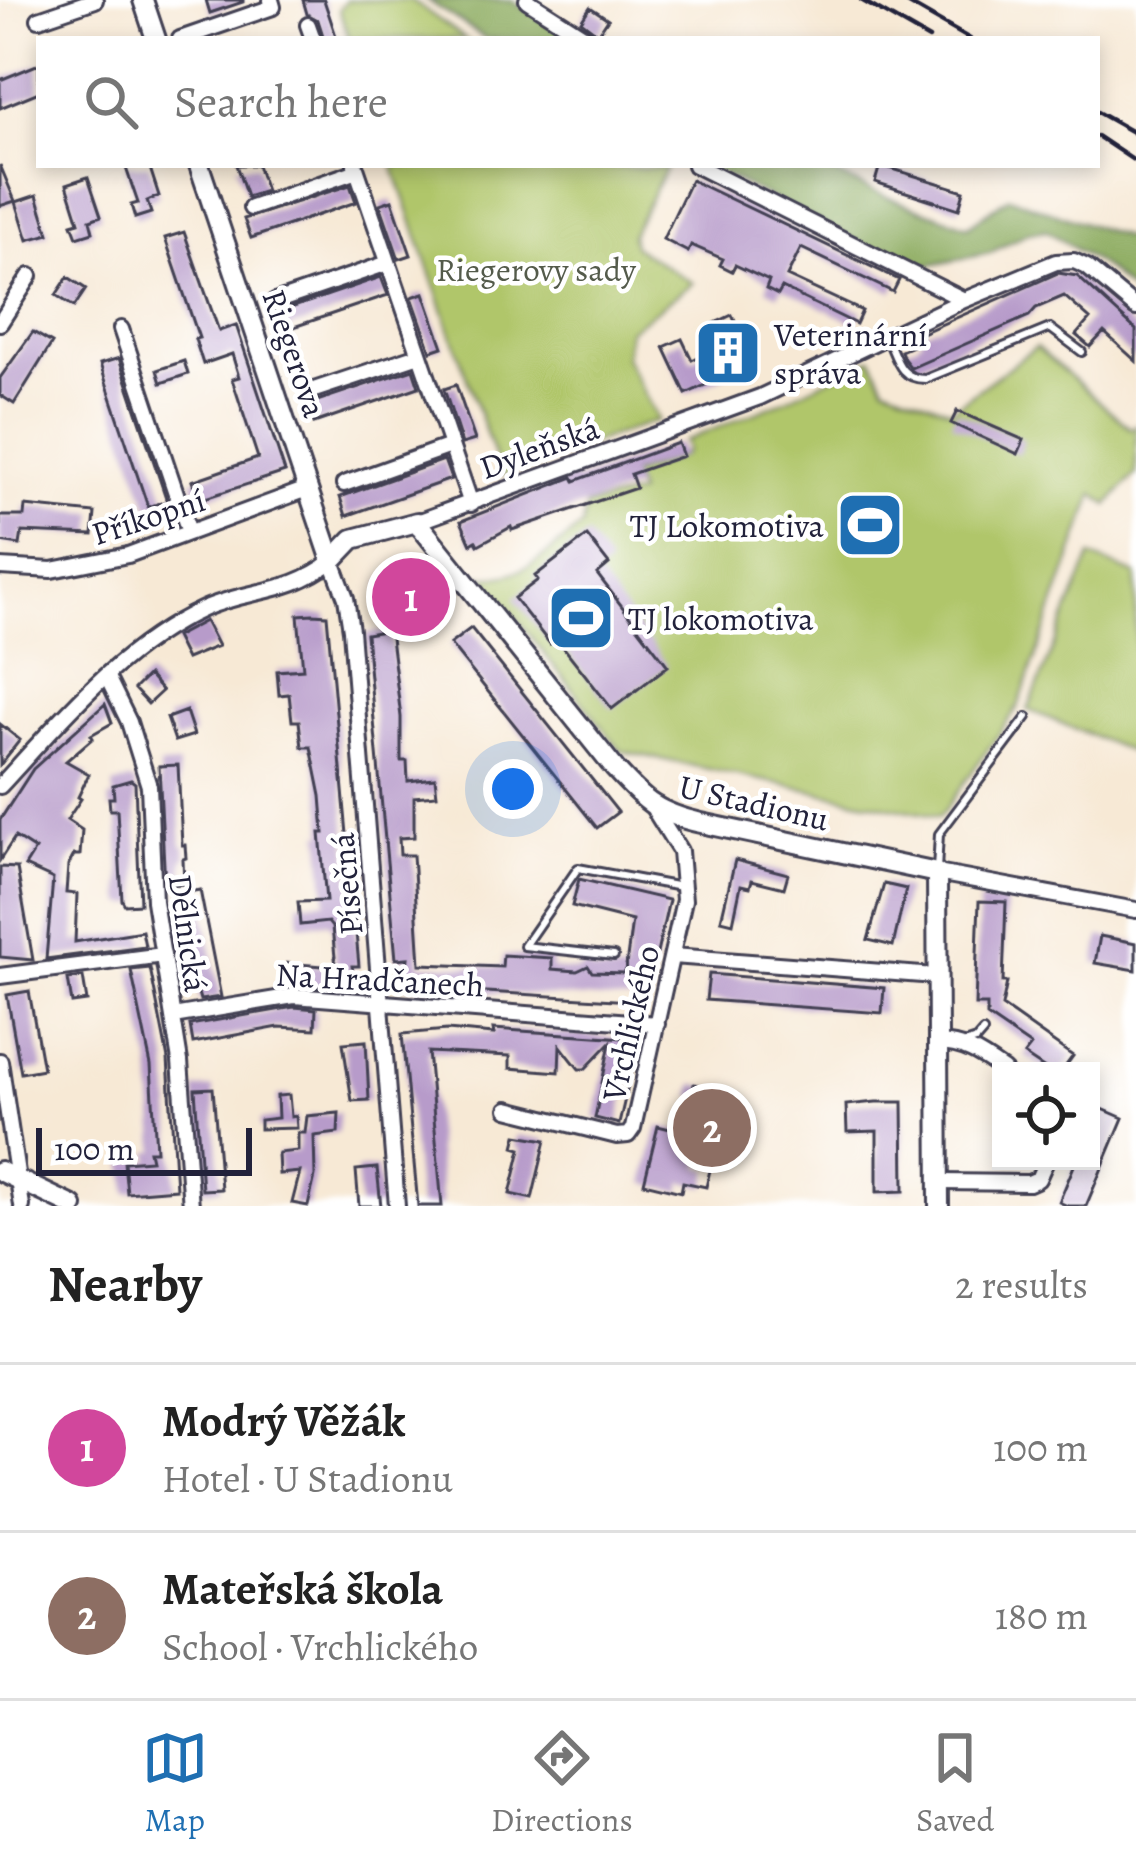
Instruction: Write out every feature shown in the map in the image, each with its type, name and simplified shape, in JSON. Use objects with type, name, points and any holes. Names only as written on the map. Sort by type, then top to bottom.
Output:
[{"type":"street","points":[[39,19],[95,0]]},
{"type":"street","points":[[143,0],[155,36]]},
{"type":"street","points":[[189,36],[273,8],[271,0]]},
{"type":"street","points":[[527,0],[584,36]]},
{"type":"street","name":"Riegerova","points":[[200,168],[332,560]]},
{"type":"street","points":[[251,208],[356,168],[471,503]]},
{"type":"street","points":[[700,168],[964,300]]},
{"type":"street","name":"Dyleňská","points":[[0,786],[106,675],[147,642],[205,608],[307,581],[353,539],[416,522],[741,405],[1036,268],[1067,260],[1081,263],[1136,308]]},
{"type":"street","name":"Riegerova","points":[[275,302],[388,263]]},
{"type":"street","points":[[0,323],[30,276]]},
{"type":"street","points":[[121,329],[188,532]]},
{"type":"street","name":"Riegerova","points":[[308,392],[419,355]]},
{"type":"street","points":[[344,484],[450,446]]},
{"type":"street","name":"Příkopní","points":[[0,567],[52,571],[128,555],[307,489]]},
{"type":"street","name":"U Stadionu","points":[[416,522],[652,807],[667,815],[937,873],[1136,910]]},
{"type":"street","name":"Písečná","points":[[332,560],[346,598],[351,631],[397,1206]]},
{"type":"street","name":"Dělnická","points":[[106,675],[146,769],[154,901],[173,1016],[191,1206]]},
{"type":"street","name":"Vrchlického","points":[[508,1109],[617,1136],[628,1135],[633,1128],[685,888],[680,851],[652,807]]},
{"type":"street","points":[[937,873],[939,1206]]},
{"type":"street","points":[[0,976],[163,955]]},
{"type":"street","points":[[673,956],[935,976]]},
{"type":"street","name":"Na Hradčanech","points":[[173,1016],[283,997],[657,1024]]},
{"type":"street","points":[[936,1043],[960,1045],[992,1064]]},
{"type":"street","points":[[0,1061],[22,1206]]},
{"type":"street","points":[[940,1182],[1029,1183],[1042,1170]]},
{"type":"street","points":[[0,1172],[73,1206]]},
{"type":"lane","points":[[886,337],[902,371],[913,379],[926,379],[1050,328],[1082,352]]},
{"type":"lane","points":[[937,873],[939,834],[1027,717]]},
{"type":"lane","points":[[614,956],[524,946],[578,868],[685,888]]},
{"type":"lane","points":[[960,1045],[983,1032]]},
{"type":"green space","points":[[346,0],[411,0],[462,36],[348,36],[339,10]]},
{"type":"green space","points":[[427,0],[512,0],[568,36],[481,36]]},
{"type":"green space","name":"Riegerovy sady","points":[[394,168],[666,168],[631,235],[633,246],[693,283],[629,330],[625,357],[658,420],[501,476]]},
{"type":"green space","points":[[710,168],[821,168],[968,226],[1009,197],[1136,241],[1136,297],[1107,270],[1046,230],[1027,233],[990,253],[913,269]]},
{"type":"green space","points":[[1036,347],[1131,429],[1136,425],[1136,474],[1108,505],[1094,494],[1018,707],[940,817],[621,751],[483,576],[511,574],[536,562],[582,526],[586,506],[638,494],[631,475],[682,456],[687,450],[684,441],[872,358],[885,385],[951,410]]},
{"type":"green space","points":[[1091,556],[1136,575],[1136,754],[1028,710]]},
{"type":"building","points":[[206,0],[243,0],[243,2],[210,13]]},
{"type":"building","points":[[303,0],[324,0],[336,36],[323,36],[318,20],[307,14]]},
{"type":"building","points":[[590,7],[608,19],[598,34],[581,21]]},
{"type":"building","points":[[36,65],[36,93],[0,108],[0,80]]},
{"type":"building","points":[[0,165],[15,201],[0,206]]},
{"type":"building","points":[[126,168],[150,168],[159,196],[147,201],[151,213],[135,218],[131,205],[138,203]]},
{"type":"building","points":[[237,168],[258,168],[266,191],[247,197]]},
{"type":"building","points":[[879,168],[890,168],[964,191],[959,209],[875,182]]},
{"type":"building","points":[[88,177],[101,216],[90,220],[93,232],[77,237],[72,224],[79,222],[67,184]]},
{"type":"building","points":[[691,180],[899,280],[893,292],[801,248],[787,276],[862,311],[856,324],[782,288],[778,295],[766,289],[769,281],[735,265],[732,271],[720,265],[723,259],[691,245],[688,252],[663,239]]},
{"type":"building","points":[[350,185],[356,202],[251,238],[244,219]]},
{"type":"building","points":[[37,195],[49,234],[28,240],[16,202]]},
{"type":"building","points":[[392,200],[411,255],[399,259],[380,204]]},
{"type":"building","points":[[184,232],[219,331],[236,325],[285,472],[199,500],[192,481],[258,458],[232,379],[239,377],[232,354],[203,364],[195,339],[199,338],[165,238]]},
{"type":"building","points":[[1058,273],[1077,276],[1136,330],[1136,361],[1104,332],[1090,347],[1076,335],[1090,319],[1064,296],[911,368],[904,359],[901,351],[917,344],[920,334]]},
{"type":"building","points":[[68,277],[86,289],[74,307],[56,295]]},
{"type":"building","points":[[381,277],[388,295],[282,331],[276,313]]},
{"type":"building","points":[[424,293],[443,347],[431,351],[412,297]]},
{"type":"building","name":"Veterinární správa","points":[[732,315],[754,362],[686,394],[664,347],[682,339],[692,360],[722,345],[713,324]]},
{"type":"building","points":[[33,332],[52,343],[14,404],[0,395],[0,378]]},
{"type":"building","points":[[119,358],[167,501],[148,507],[100,364]]},
{"type":"building","points":[[184,361],[188,374],[161,383],[157,370]]},
{"type":"building","points":[[413,369],[419,387],[314,423],[308,404]]},
{"type":"building","points":[[456,385],[475,440],[462,444],[444,389]]},
{"type":"building","points":[[957,411],[1024,440],[1018,454],[951,423]]},
{"type":"building","points":[[678,443],[683,456],[631,474],[636,488],[511,527],[478,545],[476,541],[471,544],[461,521],[573,477],[575,481]]},
{"type":"building","points":[[444,460],[451,479],[346,516],[340,497]]},
{"type":"building","points":[[25,506],[95,513],[93,535],[22,532],[20,545],[0,542],[0,516],[24,516]]},
{"type":"building","name":"TJ lokomotiva","points":[[587,536],[609,564],[597,574],[668,666],[612,709],[557,639],[550,644],[514,598]]},
{"type":"building","points":[[440,578],[442,606],[392,613],[391,605],[383,606],[380,581]]},
{"type":"building","points":[[298,615],[327,615],[359,966],[352,966],[354,981],[324,987],[286,986],[287,963],[336,967],[328,922],[300,925],[298,902],[326,901],[321,796],[311,747],[302,747],[289,694],[279,695],[277,671],[303,669]]},
{"type":"building","points":[[205,621],[218,646],[186,659],[175,637]]},
{"type":"building","points":[[471,628],[618,812],[597,828],[450,644]]},
{"type":"building","points":[[390,630],[401,717],[401,761],[407,761],[408,781],[435,778],[437,795],[414,797],[414,837],[399,838],[400,855],[413,855],[420,964],[502,967],[503,955],[552,958],[552,969],[577,971],[588,966],[592,972],[625,973],[632,921],[572,906],[579,879],[669,900],[646,1002],[405,987],[408,958],[396,959],[366,634]]},
{"type":"building","points":[[148,675],[162,691],[148,704],[134,689]]},
{"type":"building","points":[[105,704],[112,723],[91,735],[66,761],[89,774],[67,820],[82,830],[80,855],[74,855],[68,866],[66,893],[77,894],[75,942],[142,931],[145,946],[46,959],[53,879],[25,866],[35,850],[15,837],[0,860],[0,820],[33,769]]},
{"type":"building","points":[[186,711],[194,735],[175,741],[167,718]]},
{"type":"building","points":[[0,724],[20,740],[0,765]]},
{"type":"building","points":[[178,765],[184,884],[165,885],[159,766]]},
{"type":"building","points":[[135,783],[140,904],[125,905],[117,810],[110,810],[109,798],[114,798],[113,785]]},
{"type":"building","points":[[735,860],[788,874],[784,888],[752,880],[750,887],[741,885],[733,923],[721,920]]},
{"type":"building","points":[[0,867],[17,868],[33,960],[0,957]]},
{"type":"building","points":[[884,884],[906,889],[893,946],[868,940]]},
{"type":"building","points":[[200,890],[221,997],[200,1000],[190,964],[178,966],[168,914],[184,911],[182,893]]},
{"type":"building","points":[[979,901],[1006,902],[1003,982],[1007,982],[1002,1006],[1073,1056],[1069,1062],[1034,1062],[1024,1055],[1031,1046],[987,1016],[987,1005],[975,1005]]},
{"type":"building","points":[[1100,936],[1136,943],[1136,970],[1095,963]]},
{"type":"building","points":[[150,968],[168,1059],[176,1189],[127,1193],[124,1162],[151,1160],[149,1151],[156,1151],[151,1065],[131,970]]},
{"type":"building","points":[[709,974],[884,988],[882,1013],[706,1000]]},
{"type":"building","points":[[83,977],[87,1001],[72,1003],[68,979]]},
{"type":"building","points":[[29,991],[43,1069],[21,1073],[7,995]]},
{"type":"building","points":[[294,1007],[316,1009],[315,1029],[279,1027],[193,1043],[190,1025]]},
{"type":"building","points":[[493,1029],[639,1039],[619,1124],[595,1118],[610,1043],[585,1069],[579,1069],[560,1045],[559,1072],[510,1068],[510,1056],[428,1052],[442,1206],[418,1206],[402,1034],[447,1030],[494,1034]]},
{"type":"building","points":[[366,1041],[369,1100],[352,1101],[343,1043]]},
{"type":"building","points":[[694,1084],[710,1088],[707,1098],[730,1104],[726,1121],[717,1119],[711,1145],[706,1143],[700,1167],[710,1170],[706,1187],[683,1182],[681,1192],[644,1183],[658,1126],[686,1133],[688,1123],[692,1124],[698,1099],[691,1097]]},
{"type":"building","points":[[213,1088],[221,1189],[202,1190],[195,1089]]},
{"type":"building","points":[[289,1095],[297,1128],[260,1129],[260,1120],[278,1118],[277,1096]]},
{"type":"building","points":[[903,1102],[904,1191],[877,1192],[877,1131],[847,1132],[846,1105]]},
{"type":"building","points":[[1100,1108],[1123,1118],[1086,1206],[1059,1202],[1072,1170],[1100,1170]]},
{"type":"building","points":[[339,1113],[338,1133],[314,1136],[315,1176],[308,1206],[292,1203],[300,1172],[279,1174],[278,1153],[298,1151],[298,1133],[305,1133],[307,1116]]},
{"type":"building","points":[[517,1135],[546,1140],[532,1199],[510,1194],[521,1149],[514,1147]]},
{"type":"building","points":[[377,1168],[381,1206],[359,1206],[356,1170]]},
{"type":"railway","points":[[861,0],[924,36]]},
{"type":"railway","points":[[902,0],[965,36]]},
{"type":"railway","points":[[1100,114],[1136,134]]},
{"type":"railway","points":[[1100,138],[1136,162]]},
{"type":"place","name":"Veterinární správa","points":[[728,353]]},
{"type":"place","name":"TJ Lokomotiva","points":[[870,525]]},
{"type":"place","name":"Modrý Věžák","points":[[411,597]]},
{"type":"place","name":"TJ lokomotiva","points":[[581,618]]},
{"type":"place","name":"Mateřská škola","points":[[712,1128]]}]
